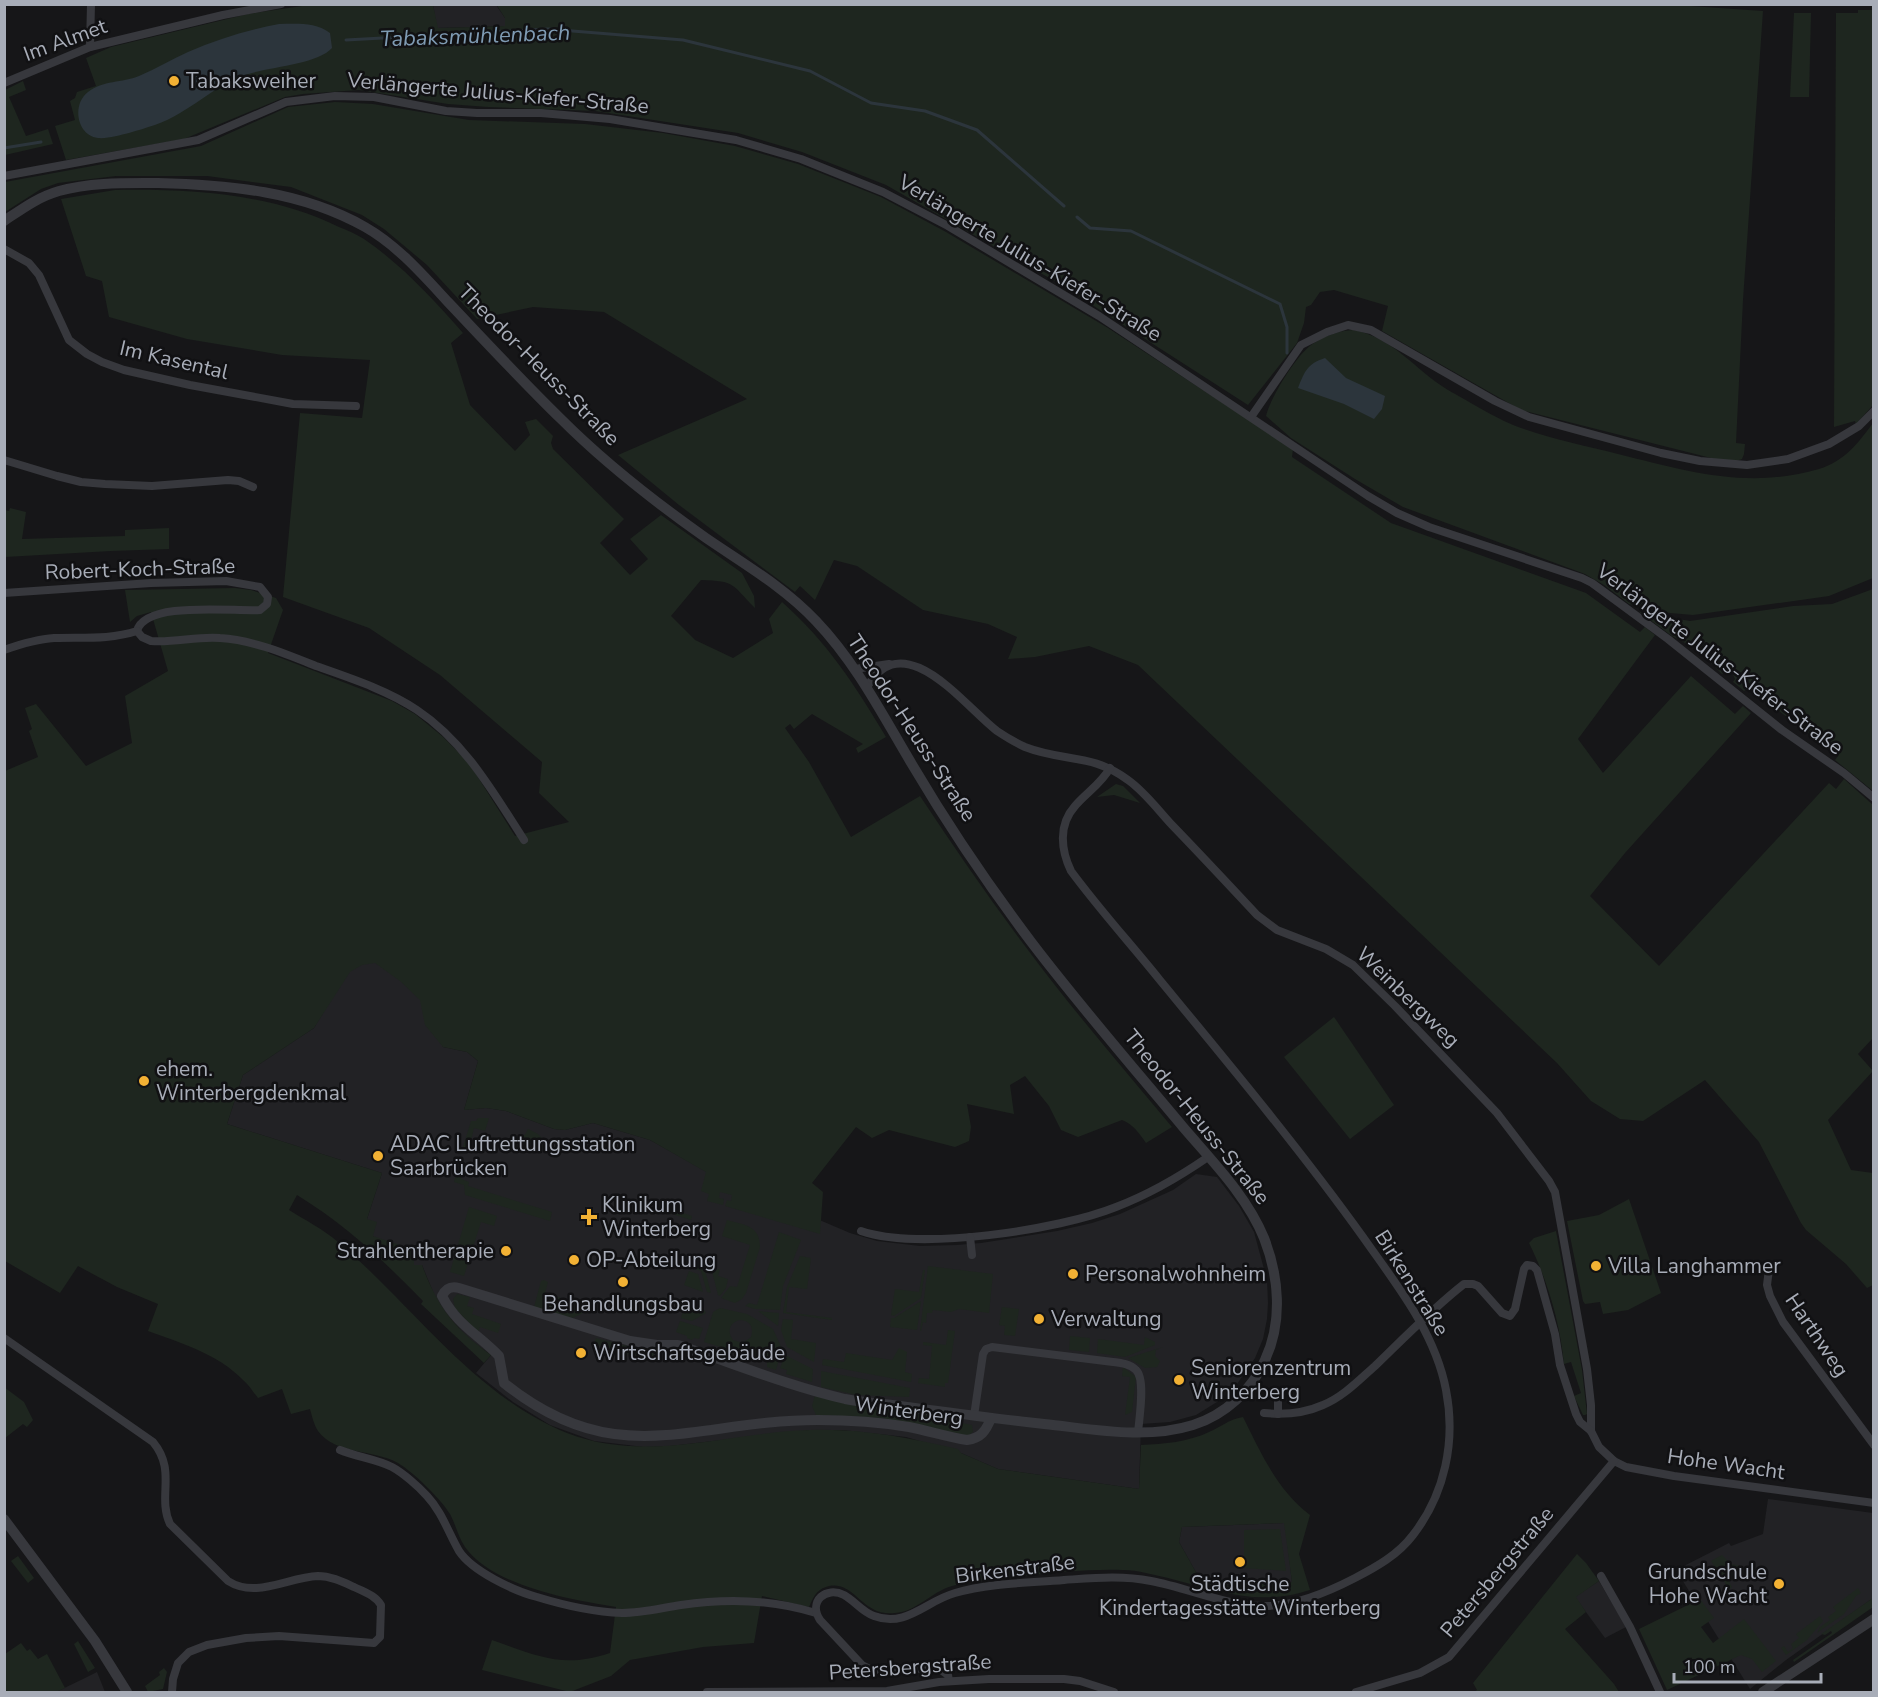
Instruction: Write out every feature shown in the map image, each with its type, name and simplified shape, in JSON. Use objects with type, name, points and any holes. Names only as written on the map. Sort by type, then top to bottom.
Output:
[{"type":"street","points":[[90,47],[91,4]]},
{"type":"street","name":"Im Almet","points":[[4,83],[90,47],[223,15],[281,4]]},
{"type":"street","name":"Verlängerte Julius-Kiefer-Straße","points":[[4,176],[198,140],[270,107],[286,102],[335,96],[374,98],[446,111],[541,113],[610,119],[736,140],[801,159],[883,192],[948,226],[1099,316],[1368,496],[1397,513],[1429,527],[1592,583],[1874,798]]},
{"type":"street","name":"Theodor-Heuss-Straße","points":[[4,221],[31,203],[55,192],[116,182],[205,184],[266,192],[329,210],[368,229],[388,242],[423,275],[577,436],[667,509],[776,584],[818,623],[867,687],[937,804],[999,898],[1068,990],[1245,1203],[1266,1245],[1277,1292],[1275,1324],[1268,1356],[1249,1386],[1235,1401],[1199,1424],[1138,1433],[991,1418]]},
{"type":"street","name":"Im Kasental","points":[[4,249],[29,263],[39,275],[69,340],[102,362],[134,373],[293,404],[356,406]]},
{"type":"street","points":[[1251,417],[1301,345],[1348,325],[1371,330],[1495,401],[1528,417],[1661,453],[1700,461],[1747,465],[1788,459],[1829,444],[1858,426],[1874,411]]},
{"type":"street","points":[[4,460],[81,482],[153,486],[228,480],[239,481],[253,487]]},
{"type":"street","name":"Robert-Koch-Straße","points":[[4,592],[98,585],[226,581],[260,587],[268,597],[267,604],[260,610],[206,608],[171,613],[145,619],[139,624],[137,631]]},
{"type":"street","points":[[4,650],[38,640],[101,639],[137,631],[151,642],[217,637],[242,641],[282,653],[395,697],[417,710],[458,744],[475,765],[524,840]]},
{"type":"street","points":[[867,687],[874,676],[890,664]]},
{"type":"street","name":"Weinbergweg","points":[[855,669],[890,664],[917,667],[945,683],[996,730],[1025,747],[1051,755],[1083,759],[1110,768],[1137,788],[1257,915],[1290,936],[1338,955],[1359,971],[1395,1006],[1497,1113],[1550,1181],[1559,1210],[1579,1320],[1590,1391],[1591,1431]]},
{"type":"street","name":"Birkenstraße","points":[[815,1610],[823,1596],[834,1592],[841,1593],[872,1616],[892,1620],[911,1616],[952,1593],[1107,1577],[1150,1580],[1236,1603],[1269,1606],[1311,1597],[1341,1585],[1390,1558],[1408,1541],[1431,1509],[1443,1475],[1447,1460],[1450,1422],[1446,1388],[1438,1362],[1419,1321],[1356,1228],[1292,1142],[1071,872],[1063,849],[1064,826],[1075,806],[1097,786],[1110,768]]},
{"type":"street","points":[[861,1231],[875,1236],[893,1238],[970,1237],[1053,1224],[1115,1208],[1167,1184],[1208,1157]]},
{"type":"street","points":[[970,1237],[972,1255]]},
{"type":"street","points":[[1264,1413],[1278,1414],[1313,1409],[1342,1396],[1409,1335],[1419,1321],[1468,1283],[1478,1286],[1502,1313],[1510,1316],[1515,1309],[1524,1269],[1527,1265],[1538,1270],[1556,1334],[1560,1365],[1580,1422],[1591,1431],[1599,1447],[1614,1461]]},
{"type":"street","name":"Harthweg","points":[[1768,1269],[1767,1286],[1770,1296],[1784,1322],[1874,1445]]},
{"type":"street","name":"Winterberg","points":[[453,1287],[630,1341],[678,1345],[842,1398],[974,1416],[991,1418],[981,1435],[967,1440],[909,1427],[826,1420],[776,1422],[644,1438],[596,1432],[554,1416],[534,1405],[504,1383],[499,1356],[461,1323],[442,1296],[444,1290],[453,1287]]},
{"type":"street","points":[[4,1338],[153,1442],[160,1450],[166,1464],[166,1516],[170,1524],[235,1586],[252,1589],[305,1577],[329,1577],[372,1595],[381,1605],[380,1637],[374,1644],[279,1636],[246,1638],[207,1645],[183,1657],[175,1671],[172,1692]]},
{"type":"street","points":[[974,1416],[983,1354],[986,1349],[992,1347],[1092,1359],[1129,1366],[1136,1370],[1140,1376],[1138,1433]]},
{"type":"street","points":[[1278,1394],[1278,1414]]},
{"type":"street","points":[[340,1450],[393,1468],[426,1495],[442,1516],[461,1553],[469,1561],[498,1580],[536,1597],[583,1608],[621,1613],[732,1600],[765,1601],[815,1610],[862,1665],[879,1670],[938,1668],[948,1675],[949,1681]]},
{"type":"street","name":"Hohe Wacht","points":[[1614,1461],[1626,1467],[1674,1476],[1874,1503]]},
{"type":"street","name":"Petersbergstraße","points":[[1356,1692],[1420,1673],[1449,1657],[1614,1461]]},
{"type":"street","points":[[4,1519],[95,1641],[128,1692]]},
{"type":"street","points":[[1601,1576],[1630,1627],[1660,1692]]},
{"type":"street","points":[[1763,1692],[1874,1618]]},
{"type":"street","name":"Petersbergstraße","points":[[707,1692],[887,1691],[949,1681],[989,1678],[1064,1679],[1080,1681],[1114,1692]]},
{"type":"shaded area","points":[[496,4],[1661,4],[1763,11],[1743,300],[1736,443],[1745,444],[1744,454],[1742,459],[1736,461],[1719,460],[1521,410],[1382,331],[1388,306],[1334,290],[1320,292],[1311,305],[1306,307],[1304,323],[1297,343],[1248,405],[1058,283],[886,185],[802,152],[738,133],[595,111],[448,104],[359,90],[285,97],[184,139],[66,160],[55,126],[75,120],[70,101],[75,98],[77,92],[96,86],[86,58],[111,47],[248,14],[309,5],[433,5],[438,28],[505,26],[505,18]]},
{"type":"shaded area","points":[[433,5],[496,5],[505,18],[505,26],[437,28]]},
{"type":"shaded area","points":[[1858,10],[1873,10],[1873,405],[1856,424],[1855,421],[1834,427],[1836,13],[1858,13]]},
{"type":"shaded area","points":[[1794,13],[1811,13],[1809,97],[1790,97]]},
{"type":"shaded area","name":"Tabaksweiher","points":[[279,24],[306,24],[324,29],[330,33],[332,48],[325,54],[303,62],[242,76],[217,88],[174,117],[142,129],[114,137],[98,138],[91,136],[81,125],[78,111],[80,104],[83,97],[94,88],[139,76],[188,52],[222,39]]},
{"type":"shaded area","points":[[23,81],[26,90],[9,97],[26,136],[48,129],[53,144],[5,155],[5,90]]},
{"type":"shaded area","points":[[335,102],[373,104],[469,120],[585,124],[663,133],[735,146],[798,164],[881,197],[946,232],[1108,328],[1293,449],[1292,457],[1391,523],[1586,593],[1640,632],[1645,627],[1655,635],[1578,739],[1603,773],[1691,676],[1735,714],[1743,706],[1751,713],[1625,853],[1590,896],[1659,966],[1829,783],[1836,789],[1844,779],[1873,805],[1873,1038],[1858,1054],[1873,1071],[1828,1120],[1851,1170],[1873,1173],[1873,1285],[1867,1288],[1846,1264],[1806,1230],[1759,1142],[1705,1080],[1643,1121],[1620,1119],[1591,1101],[1557,1063],[1138,665],[1089,646],[1035,657],[1008,659],[1017,637],[988,624],[923,610],[857,566],[834,560],[815,600],[800,586],[795,592],[679,505],[618,455],[747,399],[604,312],[533,307],[477,319],[427,265],[384,229],[362,215],[291,187],[207,176],[116,176],[58,183],[41,189],[5,212],[5,182],[201,146],[288,107]]},
{"type":"shaded area","points":[[115,190],[144,190],[201,192],[258,200],[313,216],[348,231],[364,239],[391,260],[463,333],[451,343],[470,405],[515,451],[530,435],[525,422],[536,419],[553,436],[551,443],[553,449],[624,519],[600,543],[630,575],[648,559],[630,539],[661,515],[742,573],[754,596],[755,608],[732,585],[721,581],[701,580],[671,616],[695,640],[733,658],[773,633],[769,619],[782,602],[813,633],[852,682],[886,737],[858,753],[856,748],[863,744],[812,714],[794,729],[790,724],[785,728],[809,762],[851,837],[920,796],[984,890],[1042,969],[1172,1127],[1146,1143],[1133,1126],[1122,1120],[1078,1137],[1061,1130],[1049,1106],[1025,1076],[1010,1085],[1014,1114],[967,1104],[971,1127],[969,1141],[955,1147],[889,1130],[872,1138],[856,1127],[812,1183],[823,1192],[820,1234],[725,1206],[727,1200],[731,1201],[732,1195],[720,1192],[719,1198],[724,1199],[723,1205],[707,1201],[709,1194],[701,1191],[706,1172],[650,1140],[593,1123],[565,1130],[554,1129],[506,1111],[486,1108],[464,1110],[478,1061],[467,1052],[443,1047],[425,1025],[420,1000],[400,981],[375,963],[362,965],[350,972],[314,1028],[243,1075],[227,1124],[382,1173],[367,1219],[377,1222],[373,1236],[414,1250],[414,1265],[422,1265],[434,1293],[449,1316],[467,1336],[491,1355],[484,1363],[421,1304],[423,1301],[393,1271],[332,1218],[297,1195],[289,1210],[338,1242],[445,1347],[502,1396],[533,1416],[567,1433],[597,1442],[627,1446],[658,1446],[780,1432],[829,1430],[866,1432],[958,1449],[961,1453],[998,1469],[1139,1489],[1141,1445],[1193,1438],[1243,1417],[1263,1457],[1279,1482],[1298,1505],[1310,1515],[1299,1554],[1310,1590],[1291,1595],[1255,1597],[1221,1592],[1134,1571],[1086,1570],[997,1578],[961,1584],[944,1589],[903,1612],[889,1613],[875,1610],[846,1589],[833,1586],[817,1592],[809,1607],[762,1596],[754,1643],[703,1647],[630,1660],[611,1676],[570,1692],[482,1670],[492,1640],[537,1655],[564,1660],[593,1658],[610,1653],[616,1607],[534,1589],[494,1572],[477,1560],[465,1547],[446,1508],[404,1467],[377,1455],[335,1444],[318,1431],[310,1409],[291,1414],[282,1389],[258,1398],[233,1371],[211,1356],[148,1331],[158,1304],[117,1287],[78,1266],[60,1293],[5,1261],[5,771],[38,757],[29,731],[32,729],[25,708],[36,704],[86,766],[132,743],[125,696],[168,671],[151,612],[137,616],[130,622],[125,590],[235,588],[251,590],[276,598],[283,610],[268,653],[392,701],[415,714],[442,736],[469,763],[515,836],[569,822],[539,793],[542,762],[440,675],[369,628],[283,597],[300,413],[362,418],[370,360],[282,355],[187,339],[109,317],[102,281],[86,276],[61,199]],"holes":[[[1284,1523],[1292,1582],[1223,1586],[1202,1583],[1179,1542],[1182,1527]]]},
{"type":"shaded area","points":[[1353,330],[1367,334],[1392,347],[1448,390],[1513,425],[1557,439],[1693,472],[1742,478],[1767,478],[1819,469],[1844,456],[1873,423],[1873,578],[1829,596],[1693,615],[1670,613],[1629,604],[1585,574],[1403,507],[1291,438],[1266,416],[1286,376],[1308,348],[1319,340],[1338,332]]},
{"type":"shaded area","points":[[1325,358],[1346,378],[1385,396],[1382,409],[1374,419],[1344,404],[1298,388],[1307,369]]},
{"type":"shaded area","points":[[10,508],[26,512],[22,539],[125,536],[125,530],[169,528],[169,549],[5,557],[5,510],[9,511]]},
{"type":"shaded area","points":[[1873,589],[1873,791],[1835,760],[1838,756],[1749,688],[1744,691],[1733,682],[1735,679],[1731,670],[1722,674],[1698,650],[1672,636],[1639,612],[1690,621],[1793,606],[1832,604]]},
{"type":"shaded area","points":[[1116,784],[1123,786],[1140,803],[1114,795],[1097,797]]},
{"type":"shaded area","name":"Klinikum Winterberg","points":[[365,942],[408,972],[443,1047],[467,1052],[478,1061],[464,1110],[486,1108],[506,1111],[554,1129],[565,1130],[593,1123],[650,1140],[707,1172],[850,1233],[877,1241],[920,1246],[957,1245],[1057,1231],[1120,1214],[1173,1190],[1196,1174],[1217,1177],[1239,1206],[1254,1232],[1267,1280],[1267,1319],[1263,1339],[1255,1358],[1235,1387],[1196,1415],[1170,1422],[1141,1424],[1139,1489],[998,1469],[961,1453],[906,1437],[842,1430],[811,1430],[644,1447],[594,1441],[550,1425],[513,1402],[476,1373],[491,1355],[469,1339],[446,1314],[436,1299],[422,1265],[414,1265],[373,1236],[367,1219],[382,1173],[227,1124],[243,1075],[314,1028]]},
{"type":"shaded area","points":[[1334,1017],[1394,1105],[1350,1139],[1284,1057]]},
{"type":"shaded area","points":[[478,1118],[489,1118],[485,1131],[474,1128],[468,1153],[462,1150],[471,1121],[476,1121]]},
{"type":"shaded area","points":[[528,1129],[538,1134],[547,1143],[545,1149],[519,1138],[520,1134],[525,1135]]},
{"type":"shaded area","points":[[457,1171],[463,1173],[461,1179],[469,1182],[468,1186],[552,1212],[550,1221],[465,1195],[464,1185],[454,1182]]},
{"type":"shaded area","points":[[1629,1199],[1661,1293],[1628,1310],[1603,1314],[1600,1302],[1585,1304],[1583,1301],[1567,1221],[1599,1215]]},
{"type":"shaded area","points":[[656,1204],[692,1216],[691,1220],[654,1208]]},
{"type":"shaded area","points":[[469,1207],[497,1216],[494,1226],[481,1222],[464,1276],[450,1272]]},
{"type":"shaded area","points":[[727,1220],[754,1230],[760,1247],[746,1293],[735,1303],[721,1298],[730,1286],[737,1287],[750,1245],[722,1236]]},
{"type":"shaded area","points":[[1556,1231],[1582,1370],[1587,1414],[1585,1415],[1574,1396],[1581,1393],[1571,1362],[1564,1364],[1552,1301],[1529,1243],[1534,1238]]},
{"type":"shaded area","points":[[779,1232],[801,1240],[783,1286],[780,1310],[755,1309],[745,1306],[749,1303],[757,1305]]},
{"type":"shaded area","points":[[800,1256],[811,1258],[807,1289],[789,1287],[786,1312],[832,1318],[832,1320],[783,1313],[787,1287]]},
{"type":"shaded area","points":[[681,1260],[704,1266],[711,1293],[707,1292],[701,1271],[680,1264]]},
{"type":"shaded area","points":[[928,1266],[993,1274],[989,1313],[959,1309],[951,1312],[933,1310],[932,1313],[927,1313],[926,1323],[923,1322],[920,1331]]},
{"type":"shaded area","points":[[720,1269],[718,1276],[728,1279],[726,1288],[720,1296],[712,1271]]},
{"type":"shaded area","points":[[923,1270],[925,1270],[921,1298],[894,1316],[891,1315],[895,1289],[919,1292]]},
{"type":"shaded area","points":[[689,1271],[698,1274],[703,1292],[684,1285]]},
{"type":"shaded area","points":[[541,1281],[548,1282],[545,1293],[594,1308],[569,1318],[534,1307]]},
{"type":"shaded area","points":[[457,1294],[470,1297],[467,1306],[474,1308],[472,1314],[501,1324],[498,1333],[480,1327],[478,1333],[455,1308],[453,1299]]},
{"type":"shaded area","points":[[921,1301],[917,1330],[890,1327],[891,1318]]},
{"type":"shaded area","points":[[685,1305],[704,1310],[706,1313],[692,1321],[681,1318]]},
{"type":"shaded area","points":[[1002,1307],[1019,1309],[1015,1336],[1004,1335],[1005,1326],[999,1325]]},
{"type":"shaded area","points":[[720,1308],[747,1314],[773,1329],[782,1349],[776,1370],[767,1367],[767,1361],[704,1342],[713,1312]],"holes":[[[743,1320],[750,1325],[752,1330],[751,1337],[743,1343],[733,1340],[730,1331],[733,1324]]]},
{"type":"shaded area","points":[[758,1311],[779,1313],[778,1326]]},
{"type":"shaded area","points":[[783,1319],[793,1320],[791,1339],[816,1343],[814,1362],[787,1347],[781,1330]]},
{"type":"shaded area","points":[[680,1321],[703,1328],[699,1339],[692,1340],[676,1332]]},
{"type":"shaded area","points":[[948,1330],[955,1331],[948,1383],[945,1383],[945,1387],[918,1383],[919,1378],[929,1379],[932,1346],[923,1345],[923,1342],[946,1345]]},
{"type":"shaded area","points":[[1070,1336],[1090,1338],[1089,1352],[1069,1350]]},
{"type":"shaded area","points":[[1145,1337],[1155,1342],[1155,1345],[1125,1357],[1097,1353],[1098,1339],[1144,1345]]},
{"type":"shaded area","points":[[596,1338],[654,1353],[652,1361],[594,1344]]},
{"type":"shaded area","points":[[1163,1347],[1156,1350],[1155,1356],[1160,1361],[1157,1367],[1145,1368],[1128,1358]]},
{"type":"shaded area","points":[[899,1348],[907,1352],[905,1372],[912,1374],[911,1382],[822,1365],[823,1359],[844,1362],[846,1353],[892,1360]]},
{"type":"shaded area","points":[[785,1355],[813,1369],[812,1382],[786,1374],[787,1370],[780,1368]]},
{"type":"shaded area","points":[[1123,1367],[1136,1377],[1132,1412],[1125,1415],[1130,1377],[1122,1376]]},
{"type":"shaded area","points":[[821,1371],[910,1388],[909,1397],[857,1395],[821,1387]]},
{"type":"shaded area","points":[[4,1387],[24,1402],[33,1420],[27,1427],[23,1424],[5,1438]]},
{"type":"shaded area","points":[[815,1395],[856,1405],[952,1419],[952,1421],[972,1425],[973,1432],[964,1435],[883,1418],[816,1415],[812,1406]]},
{"type":"shaded area","name":"Grundschule Hohe Wacht","points":[[1768,1499],[1873,1513],[1873,1598],[1786,1660],[1750,1689],[1676,1570],[1729,1543],[1731,1546],[1763,1534]]},
{"type":"shaded area","name":"Städtische Kindertagesstätte Winterberg","points":[[1285,1523],[1292,1582],[1223,1586],[1202,1583],[1179,1542],[1182,1527]]},
{"type":"shaded area","points":[[1280,1529],[1286,1571],[1244,1568],[1244,1530]]},
{"type":"shaded area","points":[[1577,1554],[1599,1581],[1576,1597],[1586,1612],[1565,1629],[1619,1692],[1474,1692],[1477,1690],[1473,1683]]},
{"type":"shaded area","points":[[1722,1555],[1731,1564],[1740,1566],[1744,1572],[1729,1582],[1732,1587],[1729,1589],[1711,1561]]},
{"type":"shaded area","points":[[18,1556],[34,1578],[28,1583],[11,1561]]},
{"type":"shaded area","points":[[1599,1581],[1626,1627],[1605,1638],[1575,1597]]},
{"type":"shaded area","points":[[1858,1588],[1861,1593],[1856,1596],[1844,1614],[1817,1633],[1820,1627],[1830,1620],[1828,1617],[1836,1611],[1833,1607]]},
{"type":"shaded area","points":[[1873,1598],[1873,1607],[1794,1662],[1793,1660],[1832,1633],[1831,1631],[1825,1635],[1821,1634]]},
{"type":"shaded area","points":[[1700,1599],[1714,1618],[1701,1627],[1713,1643],[1744,1619],[1776,1661],[1762,1672],[1752,1659],[1741,1655],[1667,1690],[1639,1629]]},
{"type":"shaded area","points":[[1820,1616],[1823,1621],[1807,1640],[1786,1655],[1781,1648],[1784,1646],[1788,1652],[1793,1648],[1791,1644],[1799,1638],[1796,1634]]},
{"type":"shaded area","points":[[78,1641],[95,1668],[88,1672],[74,1644]]},
{"type":"shaded area","points":[[21,1643],[38,1659],[47,1654],[65,1688],[56,1692],[5,1692],[5,1654]]},
{"type":"shaded area","points":[[164,1668],[167,1672],[163,1689],[148,1692],[145,1686],[160,1675],[159,1672]]},
{"type":"shaded area","points":[[97,1672],[105,1692],[56,1692],[83,1679]]},
{"type":"waterway","name":"Tabaksmühlenbach","points":[[346,40],[548,29],[683,40],[810,71],[871,103],[925,111],[977,130],[1064,206]]},
{"type":"waterway","name":"Tabaksmühlenbach","points":[[4,148],[41,142]]},
{"type":"waterway","name":"Tabaksmühlenbach","points":[[1077,217],[1090,228],[1131,231],[1280,304],[1287,327],[1287,353]]},
{"type":"place","name":"Tabaksweiher","points":[[174,81]]},
{"type":"place","name":"ehem. Winterbergdenkmal","points":[[144,1081]]},
{"type":"place","name":"ADAC Luftrettungsstation Saarbrücken","points":[[378,1156]]},
{"type":"place","name":"Klinikum Winterberg","points":[[589,1217]]},
{"type":"place","name":"Strahlentherapie","points":[[506,1251]]},
{"type":"place","name":"OP-Abteilung","points":[[574,1260]]},
{"type":"place","name":"Villa Langhammer","points":[[1596,1266]]},
{"type":"place","name":"Personalwohnheim","points":[[1073,1274]]},
{"type":"place","name":"Behandlungsbau","points":[[623,1282]]},
{"type":"place","name":"Verwaltung","points":[[1039,1319]]},
{"type":"place","name":"Wirtschaftsgebäude","points":[[581,1353]]},
{"type":"place","name":"Seniorenzentrum Winterberg","points":[[1179,1380]]},
{"type":"place","name":"Städtische Kindertagesstätte Winterberg","points":[[1240,1562]]},
{"type":"place","name":"Grundschule Hohe Wacht","points":[[1779,1584]]}]
